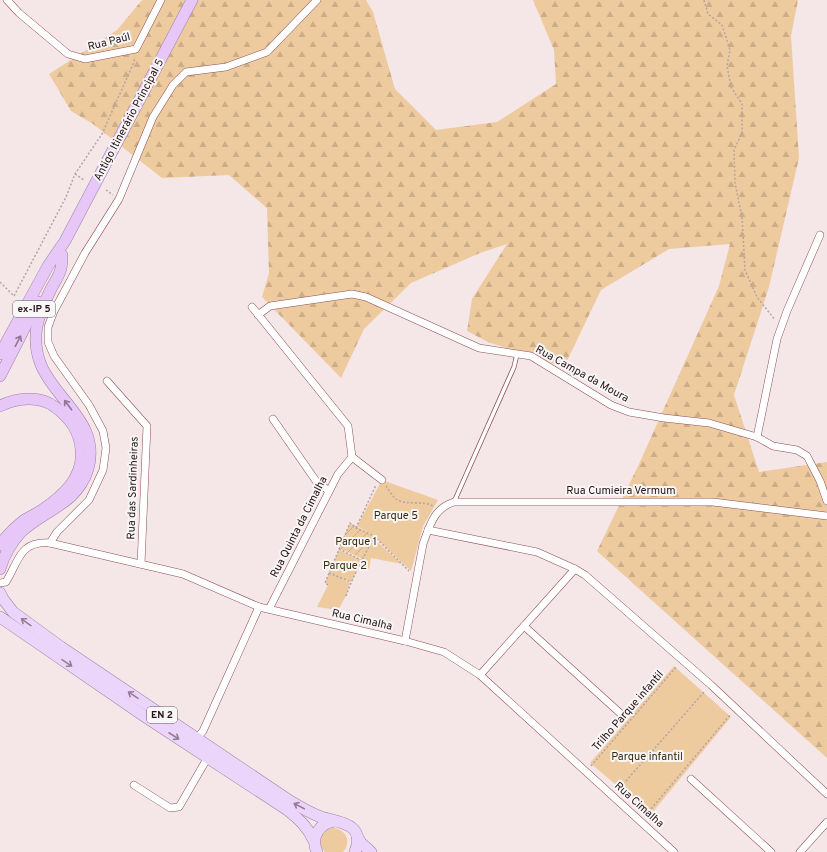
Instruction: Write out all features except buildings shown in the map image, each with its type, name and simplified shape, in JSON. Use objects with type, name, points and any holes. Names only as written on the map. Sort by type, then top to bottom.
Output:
[{"type":"highway","name":"Antigo Itinerário Principal 5","points":[[0,354],[48,266],[65,241],[192,0]]},
{"type":"highway","name":"Antigo Itinerário Principal 5","points":[[0,376],[62,255],[65,241]]},
{"type":"highway","points":[[0,569],[3,558],[22,531],[66,501],[78,490],[84,480],[88,468],[90,446],[86,431],[79,419],[47,376],[41,365],[36,344],[37,323],[41,310],[61,268],[62,255]]},
{"type":"highway","points":[[0,406],[25,399],[39,400],[52,405],[69,419],[76,430],[80,438],[82,457],[77,474],[66,490],[48,505],[11,531],[0,544]]},
{"type":"main road","name":"EN 2","points":[[0,593],[13,612],[23,620],[290,801],[320,816],[348,824],[361,843],[371,852]]},
{"type":"main road","name":"EN 2","points":[[0,617],[152,721],[273,800],[301,821],[309,831],[314,848]]},
{"type":"main road","name":"EN 2","points":[[314,848],[316,835],[319,829],[329,822],[336,821]]},
{"type":"main road","points":[[355,852],[358,840],[356,834]]},
{"type":"street","name":"Rua Paúl","points":[[7,0],[19,13],[68,54],[85,59],[136,49],[161,0]]},
{"type":"street","points":[[50,543],[57,532],[89,500],[103,470],[106,448],[103,431],[89,405],[54,356],[48,342],[48,327],[54,311],[85,253],[119,198],[153,117],[173,85],[186,72],[226,67],[267,52],[317,0]]},
{"type":"street","points":[[757,437],[777,339],[787,310],[820,235]]},
{"type":"street","name":"Rua Campa da Moura","points":[[258,315],[270,306],[352,294],[366,297],[479,348],[531,356],[611,405],[629,412],[709,423],[757,437],[773,446],[797,450],[807,456],[820,481],[827,501]]},
{"type":"street","points":[[252,307],[348,426],[352,457],[381,479]]},
{"type":"street","name":"Rua das Sardinheiras","points":[[106,381],[147,426],[141,564]]},
{"type":"street","points":[[273,419],[316,481],[329,491]]},
{"type":"street","name":"Rua Quinta da Cimalha","points":[[269,609],[338,474],[352,457]]},
{"type":"street","name":"Rua Cumieira Vermum","points":[[438,509],[454,502],[713,502],[827,516]]},
{"type":"street","points":[[405,641],[423,544],[438,509]]},
{"type":"street","points":[[428,530],[537,552],[575,568],[585,575],[711,685],[827,794]]},
{"type":"street","name":"Rua Cimalha","points":[[0,583],[6,582],[16,561],[25,549],[39,542],[50,543],[183,574],[259,607],[405,641],[444,652],[480,675],[674,852]]},
{"type":"street","points":[[480,675],[575,568]]},
{"type":"street","points":[[197,738],[202,731],[259,607]]},
{"type":"street","points":[[524,626],[621,714]]},
{"type":"street","points":[[134,785],[170,808],[179,807],[208,758]]},
{"type":"street","points":[[691,779],[771,852]]},
{"type":"street","points":[[800,852],[827,822]]},
{"type":"lane","points":[[454,502],[514,367],[517,354]]},
{"type":"path","points":[[704,0],[708,14],[722,25],[730,50],[727,66],[731,86],[742,104],[742,133],[734,150],[735,183],[742,217],[745,270],[757,297],[782,327]]},
{"type":"path","points":[[0,282],[14,296],[66,197],[75,174],[102,134],[134,62],[136,49]]},
{"type":"path","points":[[75,174],[84,180]]},
{"type":"path","points":[[356,528],[381,479],[395,499],[404,502],[428,504],[438,509]]},
{"type":"path","points":[[328,585],[325,583],[350,523],[356,528],[374,536],[417,579]]},
{"type":"path","points":[[346,596],[351,582],[363,561],[374,536]]},
{"type":"path","points":[[339,549],[363,561]]},
{"type":"path","points":[[329,573],[351,582]]},
{"type":"path","name":"Trilho Parque infantil","points":[[586,772],[682,660]]},
{"type":"path","points":[[613,796],[711,685]]},
{"type":"path","points":[[641,821],[736,708]]},
{"type":"green space","points":[[142,0],[366,0],[373,12],[395,89],[436,130],[497,122],[556,84],[554,50],[533,0],[798,0],[791,36],[799,158],[769,287],[734,395],[759,472],[827,462],[827,758],[597,551],[639,464],[719,286],[730,244],[669,249],[601,290],[564,367],[488,342],[467,331],[472,299],[507,244],[480,253],[411,283],[364,329],[341,378],[262,297],[269,273],[267,208],[229,175],[162,178],[93,124],[71,111],[49,74],[117,30]]},
{"type":"green space","name":"Parque 5","points":[[382,480],[438,500],[423,526],[411,571],[374,536],[357,526]]},
{"type":"green space","name":"Parque 1","points":[[350,523],[374,536],[363,559],[339,548]]},
{"type":"green space","name":"Parque 2","points":[[373,538],[402,564],[371,558],[369,569],[359,567],[351,582],[339,577],[350,583],[346,596],[338,610],[317,607],[328,585],[325,583],[339,550],[362,560]]},
{"type":"green space","name":"Parque infantil","points":[[674,666],[731,717],[651,814],[590,763]]},
{"type":"green space","points":[[333,828],[344,833],[346,837],[347,844],[343,852],[325,852],[322,848],[320,841],[322,834]]}]
